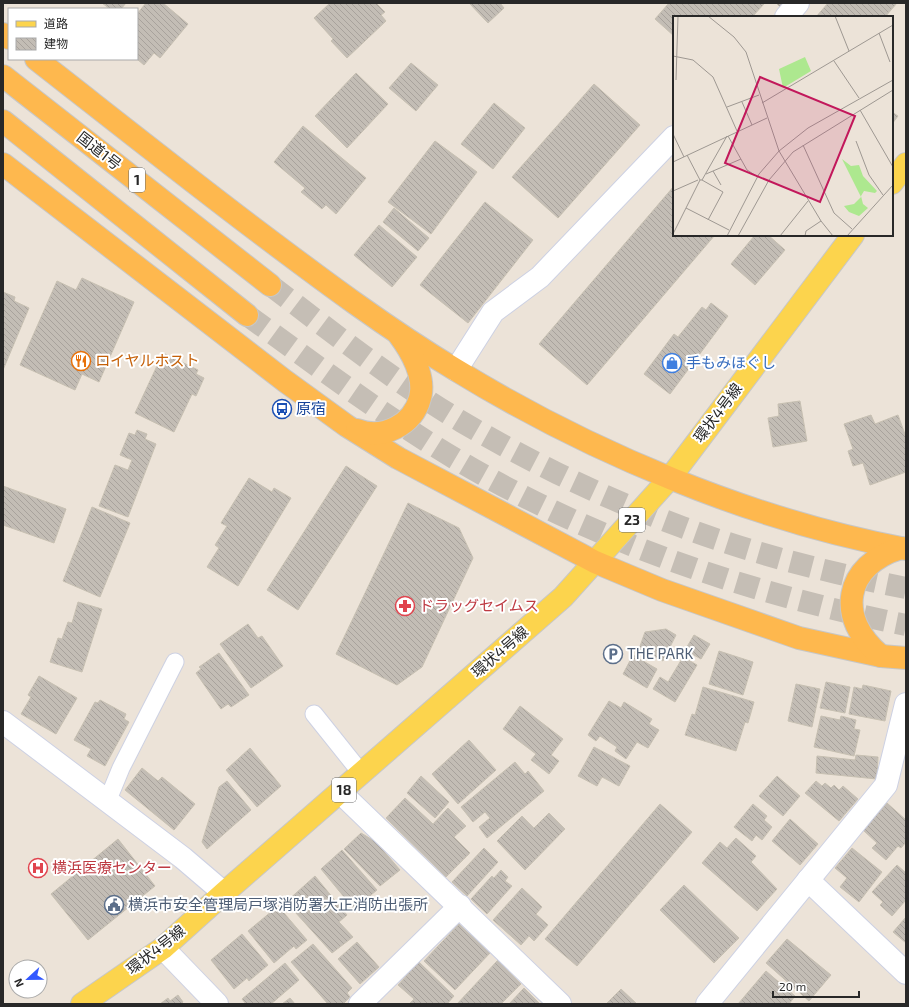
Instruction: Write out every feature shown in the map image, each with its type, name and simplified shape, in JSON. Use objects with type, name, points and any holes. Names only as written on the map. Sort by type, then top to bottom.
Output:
[{"type":"highway","points":[[37,60],[308,269],[396,331],[456,370],[561,429],[670,478],[744,505],[819,529],[904,548]]},
{"type":"highway","name":"国道1号","points":[[3,76],[270,285]]},
{"type":"highway","points":[[3,121],[247,315]]},
{"type":"highway","points":[[3,164],[222,334],[347,426],[398,458],[595,562],[662,590],[799,638],[881,656],[906,658]]},
{"type":"highway","points":[[347,426],[364,432],[378,434],[393,431],[414,411],[420,397],[420,381],[416,364],[408,347],[396,331]]},
{"type":"highway","points":[[881,656],[868,646],[858,631],[853,615],[851,598],[855,582],[865,567],[886,552],[904,548]]},
{"type":"main road","points":[[893,182],[906,164]]},
{"type":"main road","name":"環状4号線","points":[[82,1004],[163,948],[563,597],[670,478],[852,236]]},
{"type":"street","points":[[787,16],[798,3]]},
{"type":"street","points":[[456,370],[493,312],[540,277],[673,138]]},
{"type":"street","points":[[707,1004],[886,786],[906,704]]},
{"type":"street","points":[[3,722],[183,858],[224,893]]},
{"type":"street","points":[[341,792],[560,1004]]},
{"type":"street","points":[[808,880],[906,973]]},
{"type":"street","points":[[360,1004],[460,906]]},
{"type":"street","points":[[163,948],[217,1004]]},
{"type":"lane","points":[[107,802],[121,768],[175,662]]},
{"type":"lane","points":[[314,714],[362,774]]},
{"type":"building","points":[[102,3],[126,3],[122,8],[109,8]]},
{"type":"building","points":[[146,3],[163,3],[188,24],[160,58],[154,53],[144,65],[138,60],[138,13]]},
{"type":"building","points":[[330,3],[376,3],[385,12],[381,15],[386,21],[347,58],[331,41],[333,39],[314,18]]},
{"type":"building","points":[[469,3],[500,3],[504,8],[488,23]]},
{"type":"building","points":[[669,3],[764,4],[753,16],[673,16],[673,35],[655,19]]},
{"type":"building","points":[[776,3],[784,3],[780,7]]},
{"type":"building","points":[[828,3],[897,3],[886,16],[817,16]]},
{"type":"building","points":[[411,63],[438,85],[416,111],[389,88]]},
{"type":"building","points":[[356,73],[388,104],[347,148],[315,116]]},
{"type":"building","points":[[594,84],[640,125],[558,218],[512,177]]},
{"type":"building","points":[[494,103],[525,128],[493,169],[461,144]]},
{"type":"building","points":[[893,113],[898,116],[893,123]]},
{"type":"building","points":[[303,126],[366,178],[336,214],[326,205],[322,209],[301,192],[305,188],[274,162]]},
{"type":"building","points":[[435,141],[477,172],[431,234],[388,202]]},
{"type":"building","points":[[673,187],[673,236],[714,236],[587,385],[539,344]]},
{"type":"building","points":[[485,202],[533,240],[468,323],[420,285]]},
{"type":"building","points":[[394,208],[429,238],[418,251],[383,222]]},
{"type":"building","points":[[379,225],[417,257],[392,287],[354,255]]},
{"type":"building","points":[[754,236],[769,236],[785,250],[755,285],[731,264]]},
{"type":"building","points":[[82,278],[134,302],[99,382],[82,374],[75,390],[20,365],[57,281],[76,290]]},
{"type":"building","points":[[3,292],[15,297],[14,301],[29,308],[3,370]]},
{"type":"building","points":[[711,303],[728,316],[670,394],[644,374],[674,334],[678,337],[702,307],[706,310]]},
{"type":"building","points":[[163,353],[198,370],[196,374],[204,378],[196,396],[192,394],[174,432],[135,413]]},
{"type":"building","points":[[800,401],[807,441],[773,447],[768,418],[779,416],[778,404]]},
{"type":"building","points":[[871,415],[875,424],[898,415],[906,437],[906,472],[870,485],[863,463],[853,466],[848,451],[853,449],[844,424]]},
{"type":"building","points":[[137,430],[147,434],[145,439],[156,444],[128,517],[99,506],[115,465],[128,470],[132,460],[120,455],[129,433],[135,435]]},
{"type":"building","points":[[346,466],[377,486],[298,610],[267,590]]},
{"type":"building","points":[[249,478],[272,492],[274,488],[291,498],[238,586],[207,567],[219,548],[215,545],[227,526],[221,523]]},
{"type":"building","points":[[3,486],[66,509],[54,543],[3,525]]},
{"type":"building","name":"ドラッグセイムス","points":[[408,503],[459,528],[473,558],[422,667],[397,685],[336,654]]},
{"type":"building","points":[[92,507],[130,523],[100,597],[63,581]]},
{"type":"building","points":[[78,602],[102,609],[82,672],[50,662],[58,638],[62,639],[68,622],[72,623]]},
{"type":"building","points":[[248,624],[258,638],[262,636],[283,666],[251,688],[220,644]]},
{"type":"building","points":[[666,629],[676,635],[663,661],[639,649],[645,632]]},
{"type":"building","points":[[694,635],[710,644],[701,659],[685,650]]},
{"type":"building","points":[[719,651],[753,662],[743,695],[709,684]]},
{"type":"building","points":[[219,653],[249,695],[231,707],[228,704],[221,709],[196,673],[201,669],[199,667]]},
{"type":"building","points":[[633,655],[657,669],[647,688],[623,674]]},
{"type":"building","points":[[683,657],[697,665],[675,702],[653,689],[660,677],[668,682]]},
{"type":"building","points":[[39,676],[77,698],[56,734],[21,714],[31,697],[28,695]]},
{"type":"building","points":[[826,682],[850,687],[845,713],[820,708]]},
{"type":"building","points":[[796,684],[820,689],[812,727],[788,721]]},
{"type":"building","points":[[863,685],[891,691],[885,721],[849,714],[854,687],[862,689]]},
{"type":"building","points":[[703,687],[754,702],[748,723],[745,722],[736,751],[685,735],[692,714],[695,715]]},
{"type":"building","points":[[100,700],[126,714],[124,719],[129,722],[105,766],[87,756],[91,749],[74,740],[95,702],[98,703]]},
{"type":"building","points":[[609,701],[621,708],[624,702],[652,719],[649,724],[659,730],[648,748],[637,742],[626,759],[615,751],[617,747],[600,736],[596,741],[588,735]]},
{"type":"building","points":[[520,706],[563,739],[551,755],[559,761],[549,774],[531,760],[536,754],[503,729]]},
{"type":"building","points":[[821,716],[840,720],[841,716],[856,720],[854,729],[860,730],[854,756],[814,747]]},
{"type":"building","points":[[469,740],[496,770],[458,804],[432,774]]},
{"type":"building","points":[[594,747],[630,766],[619,786],[602,777],[597,786],[578,776]]},
{"type":"building","points":[[250,748],[281,786],[257,807],[226,770]]},
{"type":"building","points":[[856,755],[878,757],[877,779],[816,773],[817,756],[855,760]]},
{"type":"building","points":[[515,762],[525,774],[528,771],[544,791],[487,838],[479,827],[490,818],[485,812],[473,822],[461,807]]},
{"type":"building","points":[[142,768],[158,781],[162,777],[195,804],[174,830],[125,790]]},
{"type":"building","points":[[421,776],[449,802],[435,818],[407,793]]},
{"type":"building","points":[[777,776],[800,796],[783,816],[759,796]]},
{"type":"building","points":[[227,781],[251,810],[207,849],[202,842],[219,787]]},
{"type":"building","points":[[816,781],[822,786],[825,783],[831,788],[834,785],[839,790],[843,786],[858,799],[839,821],[805,793]]},
{"type":"building","points":[[405,798],[433,824],[448,808],[466,826],[454,837],[470,853],[446,877],[386,818]]},
{"type":"building","points":[[887,803],[906,820],[906,842],[901,848],[898,846],[886,860],[872,848],[877,843],[863,830]]},
{"type":"building","points":[[660,804],[692,832],[577,966],[545,939]]},
{"type":"building","points":[[753,804],[767,816],[764,820],[772,827],[762,840],[756,835],[752,841],[734,827]]},
{"type":"building","points":[[549,813],[565,829],[525,870],[497,841],[522,816],[534,828]]},
{"type":"building","points":[[790,819],[818,844],[800,865],[772,841]]},
{"type":"building","points":[[361,833],[376,842],[400,870],[380,886],[344,849]]},
{"type":"building","points":[[736,838],[756,856],[751,862],[777,889],[757,911],[702,863],[720,842],[727,848]]},
{"type":"building","points":[[118,839],[155,886],[88,940],[51,894]]},
{"type":"building","points":[[484,848],[498,862],[467,896],[452,882]]},
{"type":"building","points":[[852,848],[882,872],[859,902],[840,887],[847,878],[835,868]]},
{"type":"building","points":[[342,850],[377,890],[354,909],[321,869]]},
{"type":"building","points":[[897,865],[906,873],[906,900],[892,916],[880,905],[883,902],[872,892]]},
{"type":"building","points":[[501,870],[508,877],[505,881],[512,886],[487,914],[471,899],[492,876],[494,878]]},
{"type":"building","points":[[315,876],[347,915],[339,922],[353,937],[332,953],[286,902]]},
{"type":"building","points":[[684,885],[739,938],[714,963],[660,910]]},
{"type":"building","points":[[522,888],[542,907],[536,914],[548,925],[534,941],[529,936],[521,945],[493,920]]},
{"type":"building","points":[[278,906],[307,940],[296,949],[294,946],[274,963],[248,931]]},
{"type":"building","points":[[906,917],[906,943],[893,932]]},
{"type":"building","points":[[459,924],[490,953],[455,990],[424,961]]},
{"type":"building","points":[[242,934],[268,965],[249,981],[247,978],[234,989],[211,960]]},
{"type":"building","points":[[787,939],[831,975],[809,1001],[766,963]]},
{"type":"building","points":[[357,942],[379,967],[360,984],[338,959]]},
{"type":"building","points":[[313,944],[352,988],[347,993],[350,997],[343,1004],[328,1004],[291,962]]},
{"type":"building","points":[[498,960],[521,984],[501,1004],[457,1004]]},
{"type":"building","points":[[419,962],[454,996],[447,1004],[409,1004],[414,999],[398,985]]},
{"type":"building","points":[[285,963],[299,980],[271,1004],[246,1004],[242,999]]},
{"type":"building","points":[[766,971],[795,996],[789,1004],[738,1004]]},
{"type":"building","points":[[524,988],[540,1004],[509,1004]]},
{"type":"building","points":[[621,989],[637,1004],[606,1004]]},
{"type":"building","points":[[178,995],[183,1002],[181,1004],[160,1004],[168,998],[170,1001]]},
{"type":"building","points":[[290,998],[295,1004],[282,1004]]},
{"type":"tunnel","points":[[270,285],[364,356],[437,407],[542,466],[625,505],[709,537],[764,554],[821,569],[906,588]]},
{"type":"tunnel","points":[[247,315],[346,387],[414,433],[483,475],[565,517],[659,556],[708,573],[806,602],[906,625]]},
{"type":"place","name":"ロイヤルホスト","points":[[81,361]]},
{"type":"place","name":"手もみほぐし","points":[[672,363]]},
{"type":"place","name":"原宿","points":[[282,409]]},
{"type":"place","name":"ドラッグセイムス","points":[[405,606]]},
{"type":"place","name":"THE PARK","points":[[613,654]]},
{"type":"place","name":"横浜医療センター","points":[[38,868]]},
{"type":"place","name":"横浜市安全管理局戸塚消防署大正消防出張所","points":[[114,905]]}]
